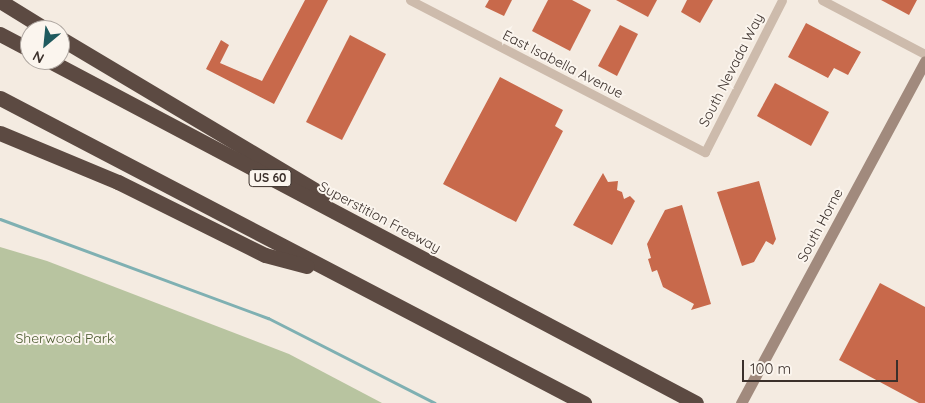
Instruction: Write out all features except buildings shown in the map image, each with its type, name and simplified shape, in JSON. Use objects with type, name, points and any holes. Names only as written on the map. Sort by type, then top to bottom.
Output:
[{"type":"highway","points":[[0,1],[31,20]]},
{"type":"highway","points":[[0,34],[20,45]]},
{"type":"highway","points":[[70,44],[492,295]]},
{"type":"highway","name":"Superstition Freeway","points":[[67,70],[696,403]]},
{"type":"highway","points":[[0,98],[584,403]]},
{"type":"highway","points":[[0,133],[118,182],[265,255],[331,272]]},
{"type":"street","name":"East Isabella Avenue","points":[[410,0],[705,152]]},
{"type":"street","name":"South Nevada Way","points":[[705,152],[782,0]]},
{"type":"street","points":[[822,0],[925,54]]},
{"type":"street","name":"South Horne","points":[[741,403],[925,61]]},
{"type":"green space","name":"Sherwood Park","points":[[0,247],[47,261],[289,354],[382,403],[0,403]]},
{"type":"waterway","points":[[0,219],[268,318],[435,403]]}]
